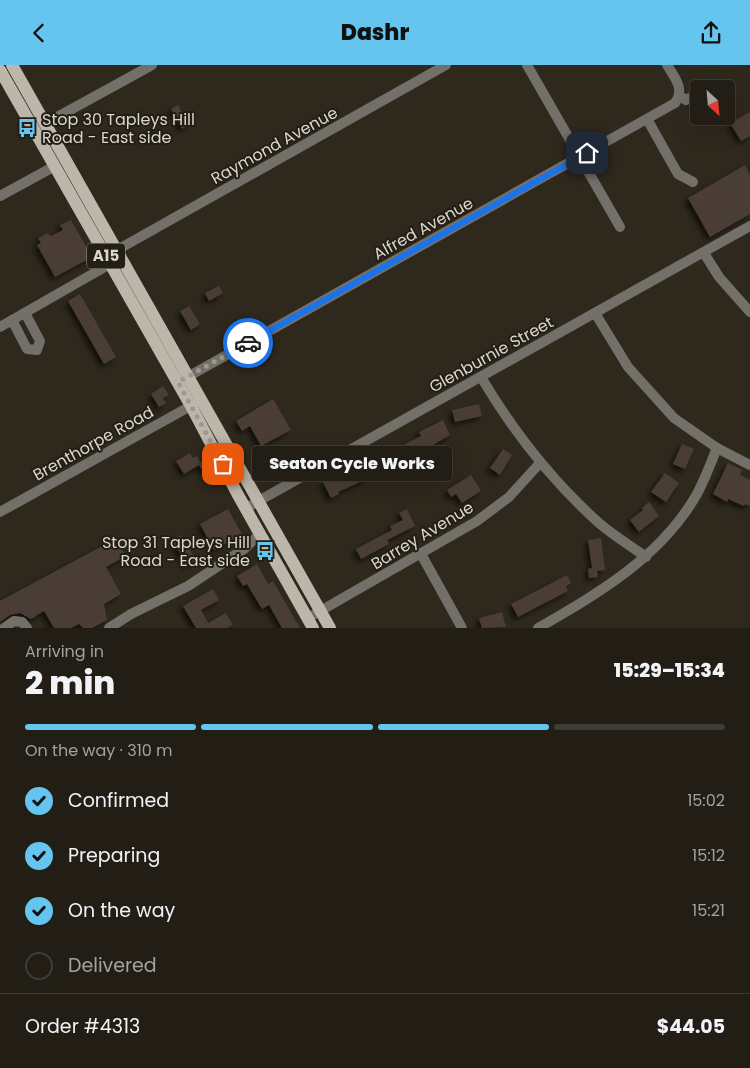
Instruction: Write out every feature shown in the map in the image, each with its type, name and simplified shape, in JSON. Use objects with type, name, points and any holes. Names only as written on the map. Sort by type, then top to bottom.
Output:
[{"type":"main road","name":"A15","points":[[12,65],[55,166],[110,263],[183,379]]},
{"type":"main road","name":"A15","points":[[0,70],[40,127],[116,250],[196,403],[246,508],[311,623]]},
{"type":"main road","name":"A15","points":[[196,403],[258,501],[330,628]]},
{"type":"street","points":[[40,127],[152,65]]},
{"type":"street","name":"Raymond Avenue","points":[[116,250],[446,65]]},
{"type":"street","points":[[527,65],[620,227]]},
{"type":"street","points":[[667,65],[680,88],[680,96]]},
{"type":"street","name":"Alfred Avenue","points":[[183,379],[647,119],[675,103],[680,96],[686,100],[690,98]]},
{"type":"street","points":[[647,119],[678,174],[693,182]]},
{"type":"street","points":[[0,196],[55,166]]},
{"type":"street","name":"Glenburnie Street","points":[[246,508],[750,227]]},
{"type":"street","points":[[0,327],[110,263],[116,250]]},
{"type":"street","points":[[704,253],[718,277],[750,312]]},
{"type":"street","points":[[12,320],[27,349],[37,350],[40,341],[25,313]]},
{"type":"street","points":[[595,313],[628,367],[674,418],[718,448],[750,465]]},
{"type":"street","points":[[481,377],[502,413],[540,463],[600,524],[646,557]]},
{"type":"street","name":"Brenthorpe Road","points":[[0,512],[196,403]]},
{"type":"street","points":[[538,628],[604,589],[646,557],[674,527],[697,494],[718,448]]},
{"type":"street","name":"Barrey Avenue","points":[[311,623],[320,611],[478,521],[509,497],[540,463]]},
{"type":"street","points":[[109,628],[130,614],[188,585],[244,549],[260,534]]},
{"type":"street","points":[[421,554],[462,628]]},
{"type":"street","points":[[4,628],[14,621],[22,622],[27,628]]},
{"type":"building","points":[[178,105],[189,125],[182,129],[171,109]]},
{"type":"building","points":[[750,112],[750,136],[741,141],[731,125],[735,125],[735,120]]},
{"type":"building","points":[[745,165],[750,175],[750,214],[710,237],[688,198]]},
{"type":"building","points":[[71,220],[92,257],[55,277],[37,245],[41,243],[38,238],[47,233],[51,236],[63,230],[60,225]]},
{"type":"building","points":[[219,286],[223,293],[209,301],[205,293]]},
{"type":"building","points":[[80,294],[116,357],[104,364],[68,301]]},
{"type":"building","points":[[189,306],[200,324],[191,330],[180,311]]},
{"type":"building","points":[[163,386],[169,395],[163,398],[166,403],[159,407],[151,394]]},
{"type":"building","points":[[273,399],[291,430],[261,446],[250,426],[242,431],[236,421]]},
{"type":"building","points":[[479,404],[482,416],[455,422],[452,410]]},
{"type":"building","points":[[443,420],[450,435],[393,465],[392,462],[367,475],[369,478],[338,492],[339,494],[331,498],[323,482],[378,455],[379,458],[421,436],[419,432]]},
{"type":"building","points":[[682,444],[694,449],[685,469],[673,464]]},
{"type":"building","points":[[503,449],[512,455],[500,475],[490,468]]},
{"type":"building","points":[[190,453],[193,458],[197,456],[201,463],[209,458],[213,466],[203,471],[199,465],[184,474],[176,461]]},
{"type":"building","points":[[728,463],[742,470],[740,475],[750,480],[750,506],[745,504],[744,506],[728,499],[727,502],[713,494]]},
{"type":"building","points":[[665,473],[679,483],[666,502],[651,492]]},
{"type":"building","points":[[471,475],[481,491],[462,503],[456,494],[451,497],[447,490]]},
{"type":"building","points":[[649,502],[659,516],[639,532],[630,520],[643,510],[642,508]]},
{"type":"building","points":[[228,509],[242,534],[214,550],[200,524]]},
{"type":"building","points":[[407,509],[415,526],[387,540],[389,544],[361,559],[356,549],[392,530],[390,526],[403,520],[399,513]]},
{"type":"building","points":[[181,535],[196,560],[187,565],[172,540]]},
{"type":"building","points":[[601,538],[605,570],[597,571],[598,577],[589,578],[588,569],[592,568],[588,540]]},
{"type":"building","points":[[115,539],[126,556],[106,567],[121,594],[104,604],[107,620],[92,628],[83,628],[79,624],[71,628],[54,628],[44,611],[31,619],[20,613],[10,615],[0,622],[0,601]]},
{"type":"building","points":[[257,564],[268,584],[273,581],[300,628],[282,628],[269,605],[262,609],[247,584],[243,586],[237,576]]},
{"type":"building","points":[[567,575],[571,583],[566,586],[568,591],[518,617],[511,604]]},
{"type":"building","points":[[213,589],[219,600],[201,610],[208,623],[226,613],[233,625],[227,628],[196,628],[183,606]]},
{"type":"building","points":[[502,612],[506,627],[482,628],[479,618]]},
{"type":"way so far","points":[[223,464],[178,382],[248,343]]},
{"type":"place","name":"Stop 30 Tapleys Hill Road - East side","points":[[27,128]]},
{"type":"place","name":"Seaton Cycle Works","points":[[223,464]]},
{"type":"place","name":"Stop 31 Tapleys Hill Road - East side","points":[[265,551]]},
{"type":"route","points":[[248,343],[587,153]]}]
